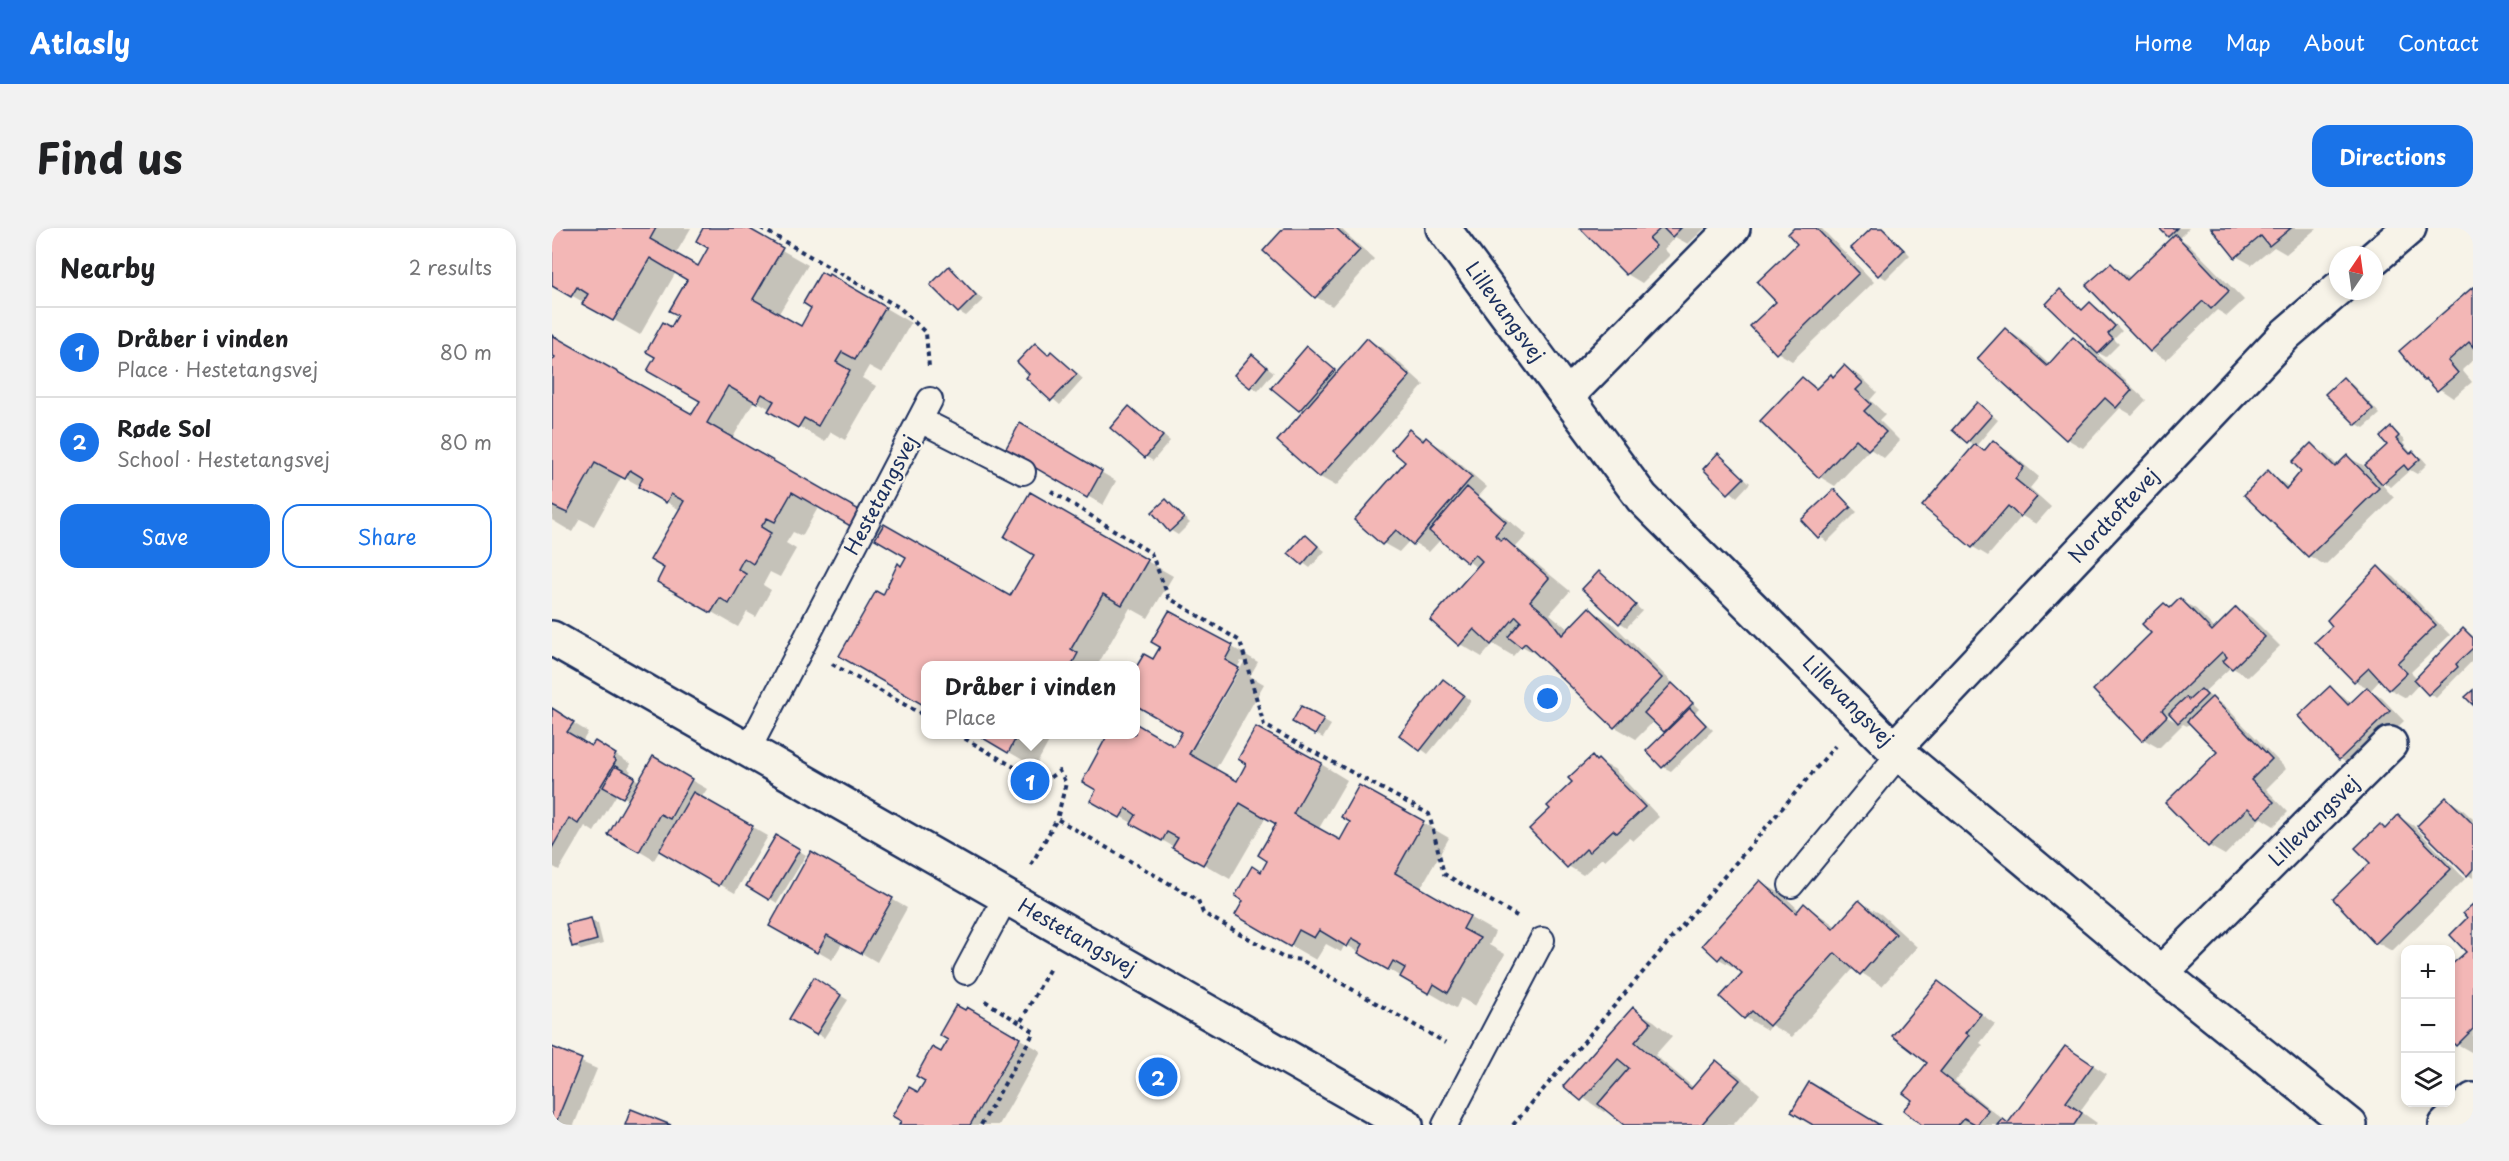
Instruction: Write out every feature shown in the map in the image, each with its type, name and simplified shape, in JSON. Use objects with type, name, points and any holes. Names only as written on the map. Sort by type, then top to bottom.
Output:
[{"type":"street","name":"Lillevangsvej","points":[[1443,228],[1642,498],[1897,751],[2161,974],[2350,1125]]},
{"type":"street","points":[[1567,396],[1733,228]]},
{"type":"street","points":[[2383,250],[2409,228]]},
{"type":"street","name":"Nordtoftevej","points":[[1897,751],[2286,334],[2329,297]]},
{"type":"street","name":"Hestetangsvej","points":[[552,638],[1406,1125]]},
{"type":"street","name":"Lillevangsvej","points":[[2161,974],[2390,744]]},
{"type":"street","points":[[2446,1125],[2473,1100]]},
{"type":"lane","points":[[925,410],[1023,472]]},
{"type":"lane","name":"Hestetangsvej","points":[[748,750],[925,410]]},
{"type":"lane","points":[[1791,885],[1897,751]]},
{"type":"lane","points":[[966,972],[1009,898]]},
{"type":"lane","points":[[1444,1125],[1542,940]]},
{"type":"path","points":[[761,228],[900,308],[926,333],[925,410]]},
{"type":"path","points":[[1023,472],[1151,553],[1169,598],[1240,641],[1264,725],[1430,814],[1444,874],[1544,932],[1542,940]]},
{"type":"path","points":[[802,647],[921,714]]},
{"type":"path","points":[[1513,1125],[1862,714]]},
{"type":"path","points":[[964,739],[1042,783],[1059,771],[1066,783],[1057,819],[1009,898]]},
{"type":"path","points":[[1057,819],[1198,900],[1203,913],[1284,958],[1301,960],[1478,1062]]},
{"type":"path","points":[[981,1125],[1034,1032],[1020,1023],[1069,933]]},
{"type":"building","points":[[552,228],[656,228],[650,239],[698,266],[708,248],[696,241],[703,228],[748,228],[783,248],[753,299],[801,326],[811,308],[803,303],[821,272],[828,276],[829,274],[886,307],[855,359],[842,352],[836,362],[850,370],[818,426],[804,418],[798,428],[768,411],[774,401],[762,394],[757,403],[728,386],[707,423],[861,511],[852,527],[792,492],[775,522],[767,518],[761,527],[771,533],[753,564],[744,558],[738,569],[746,574],[729,604],[720,598],[711,613],[657,582],[664,568],[650,560],[684,501],[671,494],[666,503],[638,487],[643,478],[630,470],[625,479],[595,463],[567,513],[552,506],[552,361],[555,357],[552,355],[552,335],[692,414],[700,401],[647,371],[655,357],[646,352],[663,322],[671,327],[678,315],[669,311],[687,280],[650,258],[613,321],[582,304],[588,294],[577,287],[571,297],[552,286]]},
{"type":"building","points":[[1284,228],[1336,228],[1360,250],[1315,298],[1263,251]]},
{"type":"building","points":[[1580,228],[1661,228],[1649,239],[1656,246],[1626,275]]},
{"type":"building","points":[[1663,228],[1681,228],[1672,237]]},
{"type":"building","points":[[1794,228],[1816,228],[1859,273],[1776,354],[1750,326],[1776,302],[1757,282],[1797,244],[1788,234]]},
{"type":"building","points":[[1872,228],[1882,228],[1904,250],[1878,276],[1851,248]]},
{"type":"building","points":[[2159,228],[2177,228],[2168,237]]},
{"type":"building","points":[[2211,228],[2291,228],[2269,246],[2261,236],[2235,258]]},
{"type":"building","points":[[2175,234],[2229,291],[2211,309],[2203,301],[2150,352],[2086,285],[2111,263],[2127,280]]},
{"type":"building","points":[[949,266],[976,295],[958,313],[930,285]]},
{"type":"building","points":[[2473,287],[2473,347],[2469,342],[2448,361],[2458,373],[2437,391],[2426,379],[2424,381],[2399,351]]},
{"type":"building","points":[[2060,289],[2082,310],[2090,302],[2115,326],[2108,334],[2113,339],[2098,354],[2046,304]]},
{"type":"building","points":[[2005,328],[2047,366],[2073,337],[2132,390],[2116,408],[2105,398],[2066,440],[1977,359]]},
{"type":"building","points":[[1367,338],[1410,376],[1319,478],[1277,441]]},
{"type":"building","points":[[1035,343],[1048,355],[1051,351],[1077,374],[1051,401],[1026,378],[1029,374],[1017,362]]},
{"type":"building","points":[[1307,346],[1335,370],[1299,411],[1271,388]]},
{"type":"building","points":[[1252,354],[1267,367],[1250,388],[1234,375]]},
{"type":"building","points":[[1844,365],[1863,383],[1856,390],[1871,404],[1864,411],[1886,432],[1868,450],[1856,439],[1819,478],[1760,421],[1802,377],[1816,389],[1831,374],[1833,377]]},
{"type":"building","points":[[2343,377],[2373,409],[2356,425],[2325,394]]},
{"type":"building","points":[[1977,402],[1992,415],[1967,443],[1952,430]]},
{"type":"building","points":[[1129,406],[1163,436],[1145,458],[1110,428]]},
{"type":"building","points":[[1020,423],[1102,471],[1087,498],[1005,450]]},
{"type":"building","points":[[2391,427],[2399,436],[2396,439],[2410,454],[2413,451],[2420,459],[2408,470],[2404,465],[2382,484],[2365,465],[2387,445],[2380,437]]},
{"type":"building","points":[[1409,429],[1423,441],[1426,437],[1472,477],[1413,545],[1396,530],[1382,545],[1354,520],[1405,462],[1391,450]]},
{"type":"building","points":[[1993,440],[2024,467],[2015,479],[2037,497],[2020,517],[2008,506],[1972,548],[1922,506],[1975,444],[1984,451]]},
{"type":"building","points":[[2311,443],[2335,467],[2347,455],[2379,488],[2308,557],[2244,495],[2268,470],[2286,489],[2301,471],[2292,462]]},
{"type":"building","points":[[1718,453],[1744,478],[1728,494],[1703,469]]},
{"type":"building","points":[[1467,487],[1506,522],[1495,535],[1501,541],[1504,538],[1549,578],[1530,601],[1548,616],[1562,635],[1589,607],[1662,678],[1614,728],[1525,643],[1521,647],[1508,637],[1521,621],[1516,616],[1491,645],[1474,629],[1459,646],[1430,620],[1482,561],[1475,554],[1467,563],[1429,531]]},
{"type":"building","points":[[1834,489],[1851,507],[1818,538],[1801,520]]},
{"type":"building","points":[[1030,492],[1148,560],[1122,605],[1103,594],[1071,649],[1078,653],[1074,661],[921,661],[921,704],[839,656],[876,591],[883,595],[898,563],[901,566],[906,557],[875,539],[884,524],[1010,596],[1034,555],[1004,537]]},
{"type":"building","points":[[1166,499],[1184,518],[1169,532],[1152,512]]},
{"type":"building","points":[[1305,534],[1318,546],[1302,565],[1288,553]]},
{"type":"building","points":[[2378,566],[2436,625],[2397,663],[2407,673],[2389,690],[2369,668],[2354,682],[2315,642],[2332,626],[2327,620]]},
{"type":"building","points":[[1599,571],[1636,605],[1619,624],[1582,589]]},
{"type":"building","points":[[2180,598],[2212,631],[2236,607],[2265,637],[2232,669],[2223,661],[2227,657],[2222,652],[2162,710],[2167,716],[2142,741],[2093,690],[2151,633],[2142,624],[2164,603],[2170,608]]},
{"type":"building","points":[[1169,611],[1233,645],[1225,660],[1239,668],[1189,754],[1237,781],[1246,764],[1238,759],[1256,727],[1322,763],[1293,814],[1340,840],[1350,822],[1341,817],[1359,785],[1424,821],[1395,873],[1470,916],[1463,929],[1480,938],[1448,993],[1434,984],[1429,994],[1400,977],[1405,968],[1393,961],[1388,970],[1358,953],[1363,944],[1352,938],[1347,947],[1319,930],[1314,938],[1299,930],[1290,947],[1235,915],[1243,901],[1235,896],[1252,866],[1261,872],[1267,861],[1258,855],[1276,824],[1240,803],[1203,865],[1172,848],[1178,838],[1167,832],[1162,841],[1131,824],[1136,815],[1126,808],[1120,818],[1090,801],[1096,790],[1082,782],[1105,739],[1140,739],[1140,726],[1174,746],[1182,732],[1140,708],[1140,661],[1144,654],[1153,659],[1160,647],[1151,642]]},
{"type":"building","points":[[2463,628],[2473,638],[2473,648],[2456,664],[2458,667],[2428,695],[2414,680]]},
{"type":"building","points":[[1443,679],[1464,695],[1420,751],[1399,735]]},
{"type":"building","points":[[1672,683],[1693,703],[1664,732],[1644,713]]},
{"type":"building","points":[[2330,686],[2348,705],[2367,687],[2390,711],[2339,760],[2298,716]]},
{"type":"building","points":[[2201,689],[2207,695],[2178,723],[2169,713],[2186,697],[2189,700]]},
{"type":"building","points":[[2473,690],[2473,705],[2465,697]]},
{"type":"building","points":[[2212,697],[2272,759],[2251,780],[2274,802],[2258,818],[2248,808],[2208,847],[2165,803],[2217,752],[2187,721]]},
{"type":"building","points":[[1301,706],[1324,719],[1315,735],[1292,722]]},
{"type":"building","points":[[552,708],[574,722],[567,732],[591,746],[595,741],[616,754],[613,759],[616,761],[578,824],[569,818],[552,848]]},
{"type":"building","points":[[1690,708],[1706,725],[1662,768],[1646,751]]},
{"type":"building","points":[[984,739],[1015,739],[1008,753]]},
{"type":"building","points":[[653,756],[692,779],[670,819],[660,814],[639,852],[608,835]]},
{"type":"building","points":[[1592,756],[1596,761],[1598,759],[1645,807],[1617,833],[1613,830],[1589,852],[1586,849],[1567,868],[1529,829],[1550,809],[1547,806],[1572,782],[1568,778]]},
{"type":"building","points":[[615,766],[635,777],[623,798],[603,787]]},
{"type":"building","points":[[693,792],[753,826],[719,886],[659,851]]},
{"type":"building","points":[[2446,797],[2473,824],[2473,869],[2467,876],[2417,826]]},
{"type":"building","points":[[2398,815],[2451,869],[2375,944],[2333,899],[2370,863],[2355,848],[2380,824],[2385,829]]},
{"type":"building","points":[[776,835],[800,849],[769,900],[746,886]]},
{"type":"building","points":[[811,851],[893,898],[861,954],[827,935],[817,953],[769,926]]},
{"type":"building","points":[[1760,880],[1796,913],[1804,903],[1833,929],[1859,900],[1896,934],[1860,975],[1835,953],[1769,1026],[1752,1011],[1744,1019],[1720,997],[1742,973],[1722,955],[1718,960],[1702,945]]},
{"type":"building","points":[[2473,904],[2473,1029],[2456,1046],[2455,962],[2466,952],[2450,935],[2467,918],[2463,913]]},
{"type":"building","points":[[591,918],[597,940],[572,947],[566,924]]},
{"type":"building","points":[[814,977],[841,995],[816,1035],[789,1019]]},
{"type":"building","points":[[1938,981],[1981,1014],[1966,1033],[1969,1035],[1940,1072],[1988,1110],[1977,1125],[1964,1118],[1958,1125],[1922,1125],[1903,1110],[1912,1100],[1903,1093],[1927,1063],[1892,1036]]},
{"type":"building","points":[[956,1005],[965,1010],[967,1007],[1020,1038],[970,1125],[899,1125],[901,1121],[892,1116],[909,1087],[918,1092],[925,1081],[916,1076],[932,1047],[941,1052],[948,1040],[939,1035]]},
{"type":"building","points":[[1633,1007],[1651,1023],[1635,1042],[1691,1089],[1716,1060],[1740,1080],[1701,1125],[1624,1125],[1598,1104],[1629,1068],[1618,1059],[1581,1101],[1563,1086]]},
{"type":"building","points":[[2065,1046],[2093,1065],[2066,1102],[2082,1113],[2074,1125],[1998,1125],[2003,1119],[2008,1123]]},
{"type":"building","points":[[552,1047],[582,1059],[555,1125],[552,1125]]},
{"type":"building","points":[[1809,1082],[1880,1125],[1813,1125],[1791,1112]]},
{"type":"building","points":[[631,1109],[671,1125],[625,1125]]},
{"type":"place","name":"Dråber i vinden","points":[[1030,781]]},
{"type":"place","name":"Røde Sol","points":[[1158,1077]]}]
